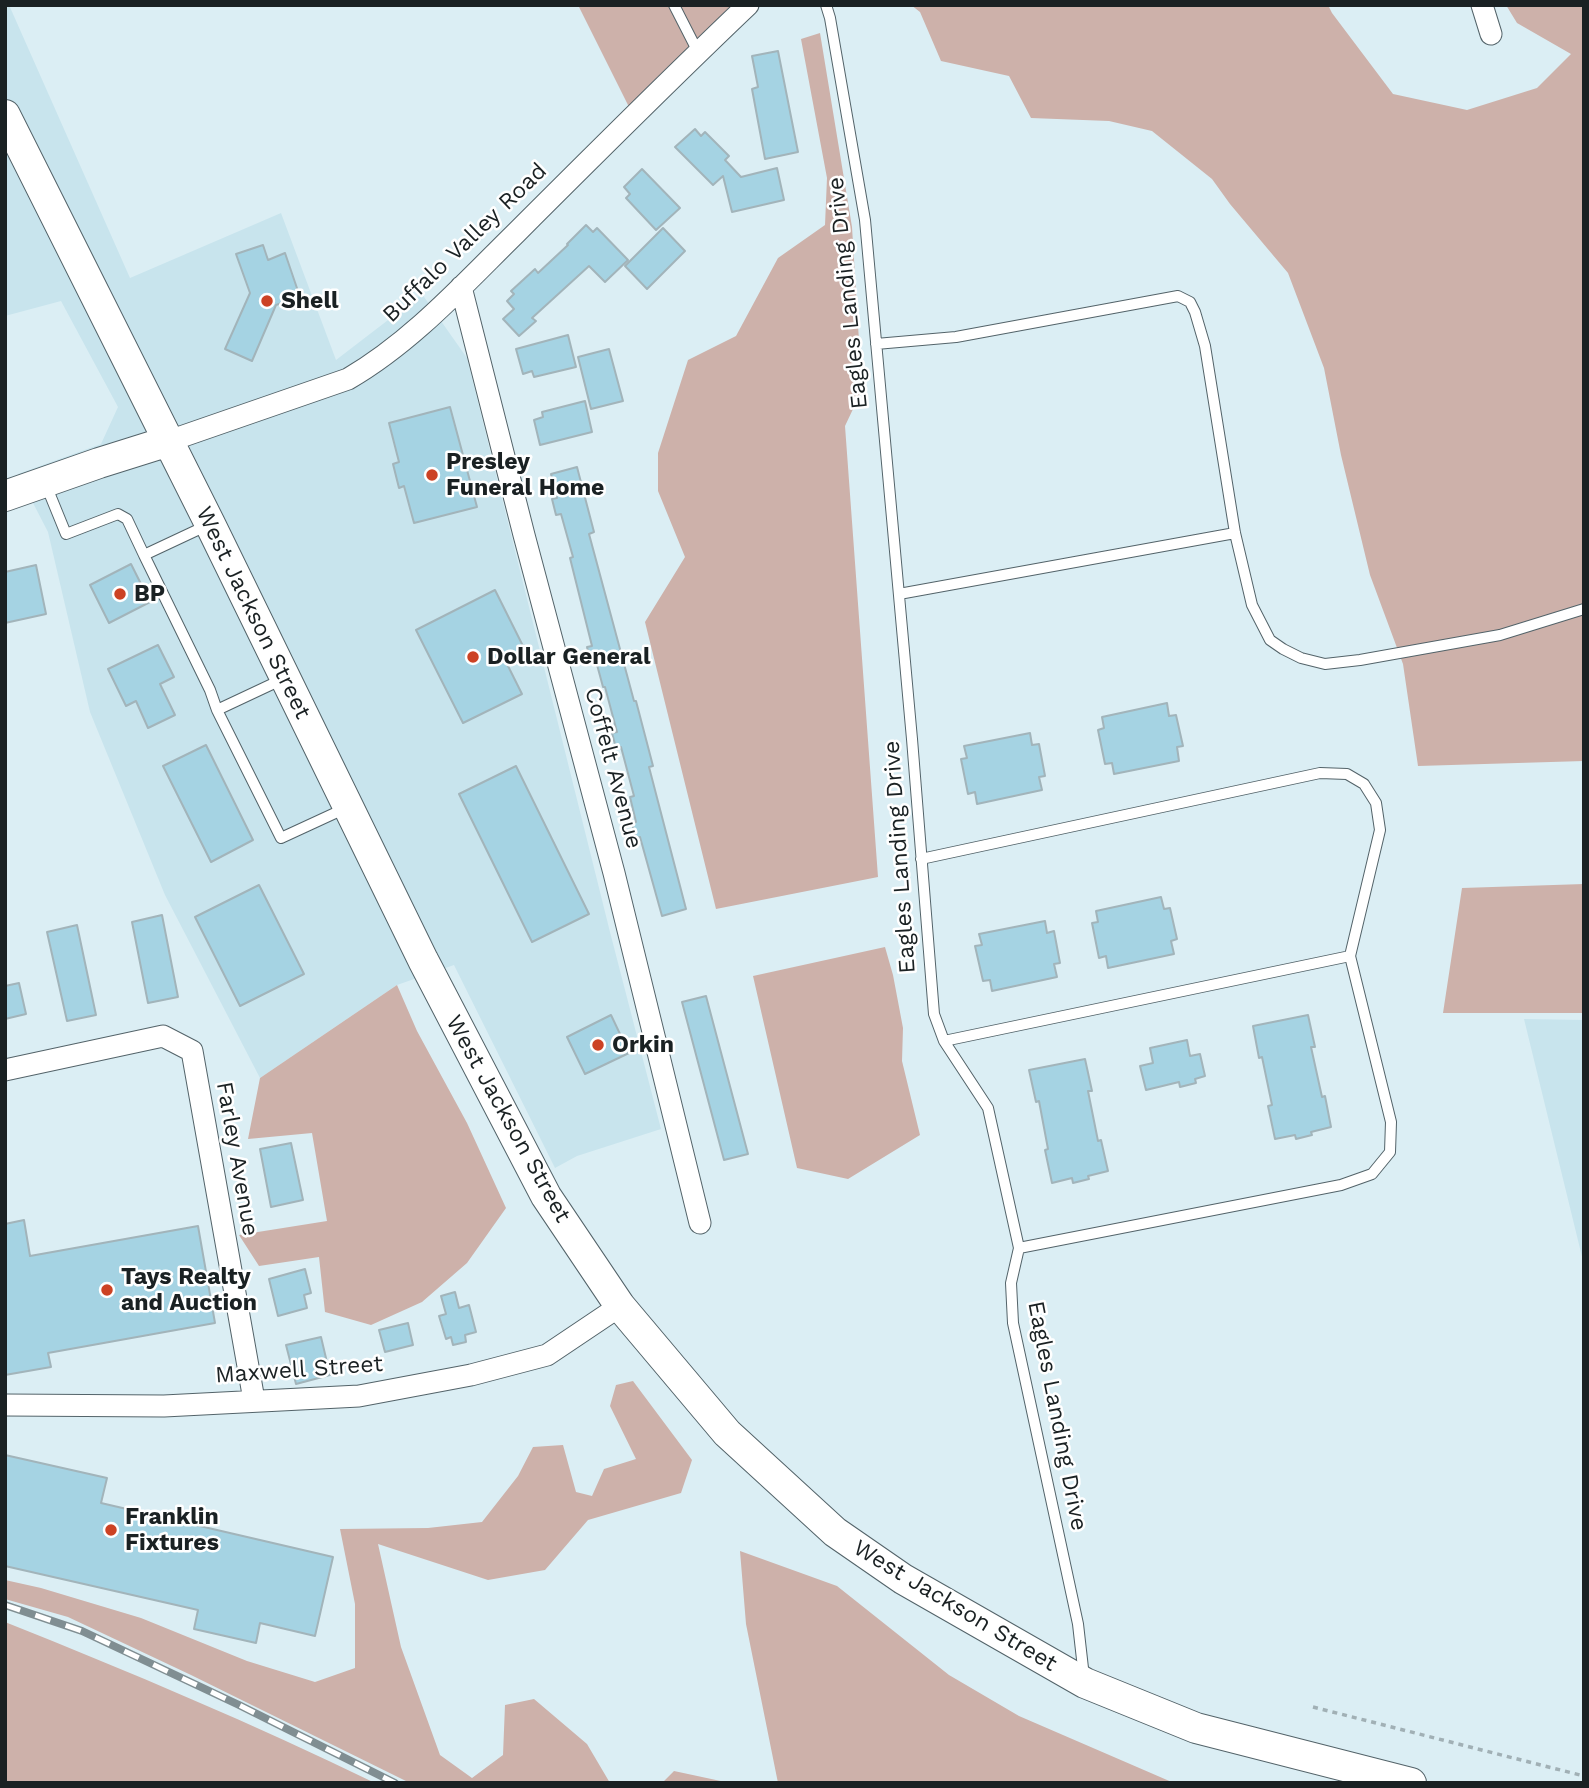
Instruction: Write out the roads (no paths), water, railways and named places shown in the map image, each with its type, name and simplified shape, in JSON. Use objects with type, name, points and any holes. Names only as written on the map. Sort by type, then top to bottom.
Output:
[{"type":"street","name":"Buffalo Valley Road","points":[[169,441],[348,379],[361,372],[410,334],[461,287],[748,5]]},
{"type":"street","points":[[1482,5],[1491,34]]},
{"type":"street","name":"West Jackson Street","points":[[5,115],[169,441],[423,960],[546,1196],[620,1306],[727,1433],[835,1532],[903,1579],[1085,1683],[1196,1728],[1411,1783]]},
{"type":"street","name":"Coffelt Avenue","points":[[461,287],[614,873],[701,1223]]},
{"type":"street","points":[[5,496],[169,441]]},
{"type":"street","name":"Farley Avenue","points":[[5,1070],[163,1036],[192,1051],[254,1400]]},
{"type":"street","name":"Maxwell Street","points":[[5,1405],[164,1406],[359,1396],[471,1375],[547,1355],[620,1306]]},
{"type":"lane","points":[[674,5],[698,52]]},
{"type":"lane","name":"Eagles Landing Drive","points":[[826,5],[865,220],[912,739],[933,1014],[944,1041],[988,1108],[1019,1248],[1011,1283],[1013,1323],[1078,1623],[1085,1683]]},
{"type":"lane","points":[[876,344],[956,337],[1178,296],[1190,302],[1205,346],[1235,533],[1252,606],[1270,640],[1301,658],[1325,664],[1500,635],[1584,609]]},
{"type":"lane","points":[[45,483],[66,534],[118,514],[127,519],[281,838],[349,807]]},
{"type":"lane","points":[[144,555],[210,524]]},
{"type":"lane","points":[[899,594],[1235,533]]},
{"type":"lane","points":[[217,710],[285,678]]},
{"type":"lane","points":[[921,859],[1320,773],[1346,774],[1364,784],[1376,803],[1380,830],[1350,956],[1391,1122],[1390,1152],[1372,1174],[1342,1185],[1019,1248]]},
{"type":"lane","points":[[944,1041],[1350,956]]},
{"type":"railway","points":[[5,1605],[82,1631],[395,1783]]},
{"type":"place","name":"Shell","points":[[267,301]]},
{"type":"place","name":"Presley Funeral Home","points":[[432,475]]},
{"type":"place","name":"BP","points":[[120,594]]},
{"type":"place","name":"Dollar General","points":[[473,657]]},
{"type":"place","name":"Orkin","points":[[598,1045]]},
{"type":"place","name":"Tays Realty and Auction","points":[[107,1290]]},
{"type":"place","name":"Franklin Fixtures","points":[[111,1530]]}]
